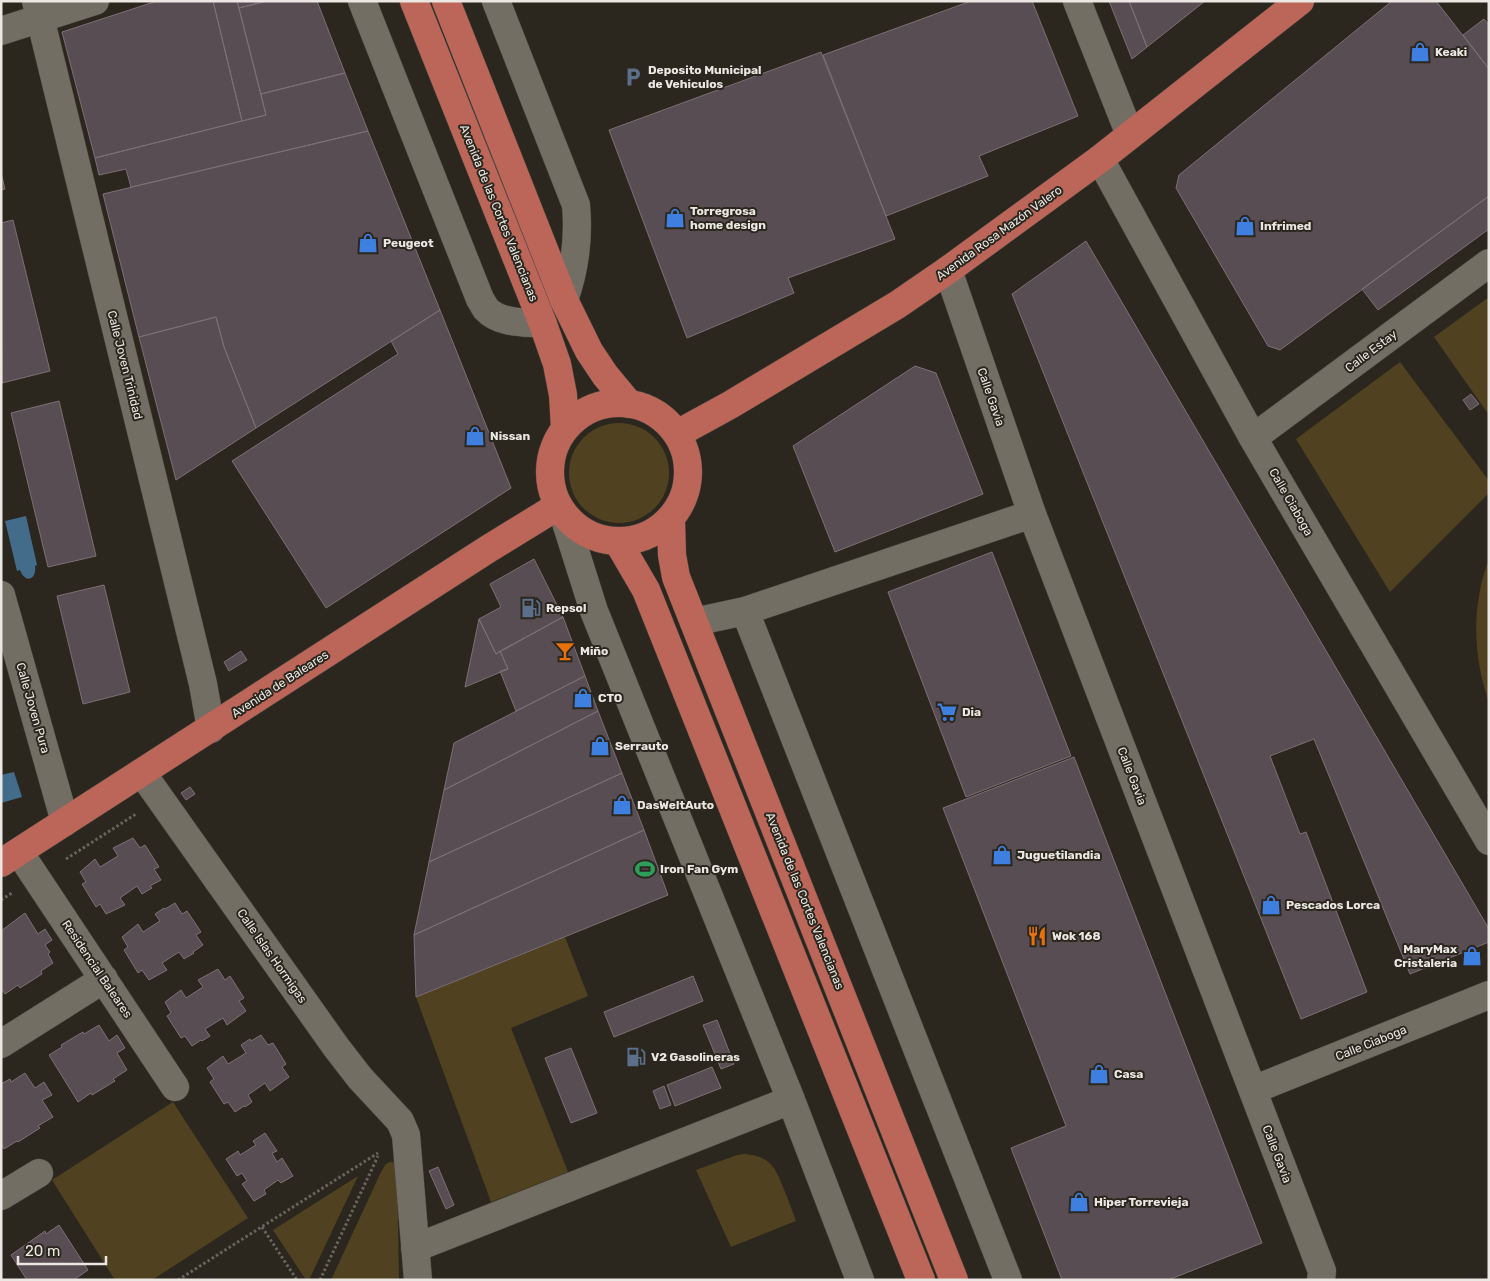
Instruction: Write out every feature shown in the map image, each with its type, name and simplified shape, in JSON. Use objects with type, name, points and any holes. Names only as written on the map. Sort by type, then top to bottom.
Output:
[{"type":"main road","name":"Avenida de las Cortes Valencianas","points":[[414,1],[543,324],[557,364],[563,396],[565,429]]},
{"type":"main road","points":[[446,1],[564,300],[589,351],[605,375],[629,404]]},
{"type":"main road","name":"Avenida Rosa Mazón Valero","points":[[677,434],[730,405],[897,305],[948,270],[1100,160],[1300,1]]},
{"type":"main road","points":[[615,403],[629,404],[648,409],[664,419],[677,434],[685,450],[688,486],[681,504],[671,519],[656,531],[638,539],[618,542],[597,538],[578,529],[561,510],[551,482],[550,468],[558,441],[565,429],[575,419],[594,408],[615,403]]},
{"type":"main road","name":"Avenida de Baleares","points":[[10,858],[488,549],[561,510]]},
{"type":"main road","name":"Avenida de las Cortes Valencianas","points":[[671,519],[672,555],[676,577],[954,1280]]},
{"type":"main road","points":[[618,542],[646,590],[921,1280]]},
{"type":"street","points":[[1,31],[38,10],[95,1]]},
{"type":"street","points":[[362,1],[480,299],[486,309],[496,317],[543,324]]},
{"type":"street","points":[[496,1],[576,205],[578,225],[574,265],[564,300]]},
{"type":"street","points":[[1077,1],[1130,135]]},
{"type":"street","name":"Calle Joven Trinidad","points":[[38,10],[201,674],[211,729]]},
{"type":"street","name":"Calle Ciaboga","points":[[1100,160],[1253,438],[1489,841]]},
{"type":"street","name":"Calle Estay","points":[[1253,438],[1489,263]]},
{"type":"street","name":"Calle Gavia","points":[[948,270],[1032,514],[1322,1271],[1321,1280]]},
{"type":"street","points":[[561,510],[594,610],[791,1100],[860,1280]]},
{"type":"street","points":[[694,622],[745,611],[1032,514]]},
{"type":"street","name":"Calle Joven Pura","points":[[1,594],[65,822]]},
{"type":"street","points":[[745,611],[1008,1280]]},
{"type":"street","name":"Calle Islas Hormigas","points":[[142,773],[336,1047],[360,1078],[400,1121],[406,1135],[418,1280]]},
{"type":"street","name":"Residencial Baleares","points":[[10,858],[36,878],[176,1087]]},
{"type":"street","points":[[1,1044],[104,980]]},
{"type":"street","name":"Calle Ciaboga","points":[[1253,1090],[1489,996]]},
{"type":"street","points":[[415,1248],[791,1100]]},
{"type":"street","points":[[1,1196],[39,1173]]},
{"type":"path","points":[[1,900],[138,812]]},
{"type":"path","points":[[378,1146],[381,1152]]},
{"type":"path","points":[[178,1280],[381,1152]]},
{"type":"path","points":[[320,1280],[381,1152]]},
{"type":"path","points":[[262,1227],[297,1280]]},
{"type":"shaded area","points":[[1489,297],[1489,415],[1434,337]]},
{"type":"shaded area","points":[[1400,362],[1489,481],[1489,493],[1390,592],[1296,439]]},
{"type":"shaded area","points":[[619,423],[629,424],[647,431],[661,445],[668,463],[668,483],[661,501],[647,515],[629,522],[619,523],[609,522],[591,515],[577,501],[570,483],[569,473],[570,463],[577,445],[591,431],[609,424]]},
{"type":"shaded area","points":[[1489,559],[1489,703],[1480,667],[1476,631],[1479,595]]},
{"type":"shaded area","points":[[565,937],[588,996],[511,1028],[568,1172],[491,1202],[416,997]]},
{"type":"shaded area","points":[[173,1102],[248,1218],[152,1280],[115,1280],[52,1180]]},
{"type":"shaded area","points":[[745,1154],[760,1157],[774,1168],[796,1221],[731,1247],[696,1170],[737,1155]]},
{"type":"shaded area","points":[[390,1162],[397,1166],[399,1280],[331,1280],[381,1172],[386,1164]]},
{"type":"shaded area","points":[[358,1176],[309,1280],[306,1280],[273,1230]]},
{"type":"water","points":[[26,516],[37,565],[32,577],[27,579],[20,570],[17,571],[5,521]]},
{"type":"water","points":[[14,772],[22,797],[1,803],[1,775]]},
{"type":"building","points":[[157,1],[213,1],[242,121],[95,158],[62,32]]},
{"type":"building","points":[[213,1],[237,1],[266,115],[242,121]]},
{"type":"building","points":[[237,1],[267,1],[239,8]]},
{"type":"building","points":[[267,1],[317,1],[345,73],[261,94],[239,8]]},
{"type":"building","points":[[971,1],[1032,1],[1078,116],[979,156],[988,176],[886,216],[823,55]]},
{"type":"building","points":[[1109,1],[1129,1],[1147,47],[1132,59]]},
{"type":"building","points":[[1129,1],[1205,1],[1147,47]]},
{"type":"building","points":[[1392,1],[1436,1],[1489,69],[1489,196],[1280,350],[1268,346],[1176,188],[1179,175]]},
{"type":"building","points":[[1484,19],[1489,25],[1489,69],[1463,35]]},
{"type":"building","points":[[821,52],[895,239],[788,278],[794,293],[687,338],[609,130]]},
{"type":"building","points":[[345,73],[368,131],[131,187],[126,169],[99,175],[95,158],[266,115],[261,94]]},
{"type":"building","points":[[368,131],[440,310],[256,428],[224,347],[216,317],[139,337],[103,194]]},
{"type":"building","points":[[1,173],[5,189],[1,190]]},
{"type":"building","points":[[1489,196],[1489,229],[1378,310],[1362,289]]},
{"type":"building","points":[[13,220],[50,371],[2,383],[1,223]]},
{"type":"building","points":[[1086,241],[1489,929],[1489,942],[1410,974],[1314,739],[1270,756],[1300,834],[1306,832],[1367,992],[1301,1019],[1012,294]]},
{"type":"building","points":[[440,310],[511,488],[326,608],[232,461],[398,354],[391,341]]},
{"type":"building","points":[[216,317],[224,347],[256,428],[176,480],[139,337]]},
{"type":"building","points":[[915,366],[936,373],[983,494],[835,552],[793,446]]},
{"type":"building","points":[[1471,394],[1479,404],[1470,410],[1463,400]]},
{"type":"building","points":[[59,401],[96,556],[48,567],[11,413]]},
{"type":"building","points":[[992,552],[1071,756],[966,797],[888,592]]},
{"type":"building","points":[[534,559],[563,617],[496,654],[479,619],[501,607],[490,584]]},
{"type":"building","points":[[104,585],[130,692],[83,704],[57,596]]},
{"type":"building","points":[[563,617],[585,676],[516,711],[500,671],[508,669],[500,651]]},
{"type":"building","points":[[479,619],[496,654],[500,651],[508,669],[465,687]]},
{"type":"building","points":[[241,651],[247,660],[229,671],[224,662]]},
{"type":"building","points":[[585,676],[598,711],[444,790],[454,743]]},
{"type":"building","points":[[598,711],[622,773],[429,862],[444,790]]},
{"type":"building","points":[[1074,757],[1262,1243],[1168,1280],[1062,1280],[1011,1148],[1066,1126],[943,808]]},
{"type":"building","points":[[622,773],[644,830],[414,935],[429,862]]},
{"type":"building","points":[[190,787],[195,794],[186,800],[181,793]]},
{"type":"building","points":[[644,830],[668,895],[416,997],[414,935]]},
{"type":"building","points":[[133,838],[140,848],[145,845],[159,867],[154,869],[161,880],[150,886],[152,888],[142,894],[137,886],[120,898],[125,905],[106,914],[100,904],[96,907],[82,884],[86,882],[80,872],[95,859],[100,867],[118,856],[113,848]]},
{"type":"building","points":[[175,903],[182,914],[187,911],[201,932],[196,935],[203,945],[184,959],[179,952],[162,963],[167,970],[149,980],[142,970],[138,973],[124,950],[128,947],[122,937],[138,924],[143,932],[160,921],[155,914]]},
{"type":"building","points":[[25,913],[38,934],[45,929],[52,940],[45,945],[50,952],[48,954],[53,963],[41,971],[42,974],[20,988],[18,985],[5,994],[1,988],[1,931]]},
{"type":"building","points":[[218,969],[225,980],[230,976],[244,998],[239,1001],[246,1011],[227,1025],[223,1018],[205,1029],[210,1036],[192,1046],[185,1036],[181,1038],[167,1016],[171,1013],[165,1002],[181,990],[186,998],[203,987],[198,980]]},
{"type":"building","points":[[693,976],[703,1001],[614,1037],[604,1012]]},
{"type":"building","points":[[717,1020],[734,1064],[721,1069],[703,1025]]},
{"type":"building","points":[[99,1025],[109,1041],[117,1035],[125,1048],[117,1053],[127,1070],[113,1079],[115,1081],[78,1102],[49,1055],[62,1047],[61,1045]]},
{"type":"building","points":[[261,1035],[268,1045],[273,1043],[286,1064],[282,1067],[289,1077],[270,1091],[265,1083],[248,1095],[252,1102],[235,1112],[228,1102],[224,1104],[210,1082],[214,1079],[207,1068],[223,1056],[228,1064],[246,1053],[241,1045]]},
{"type":"building","points":[[571,1048],[597,1113],[571,1123],[545,1058]]},
{"type":"building","points":[[712,1067],[721,1088],[675,1106],[667,1085]]},
{"type":"building","points":[[25,1073],[35,1088],[44,1082],[52,1095],[42,1100],[53,1117],[38,1126],[40,1128],[4,1149],[1,1144],[1,1084],[10,1079],[11,1082]]},
{"type":"building","points":[[664,1086],[671,1105],[660,1109],[653,1091]]},
{"type":"building","points":[[265,1133],[277,1151],[272,1153],[277,1162],[282,1158],[293,1176],[281,1183],[278,1180],[264,1190],[266,1194],[254,1201],[242,1184],[247,1181],[242,1173],[237,1176],[226,1159],[238,1151],[240,1155],[256,1145],[253,1141]]},
{"type":"building","points":[[438,1167],[454,1205],[446,1209],[429,1171]]},
{"type":"building","points":[[59,1225],[88,1270],[76,1280],[27,1280],[11,1255],[45,1231],[46,1234]]},
{"type":"place","name":"Keaki","points":[[1420,52]]},
{"type":"place","name":"Deposito Municipal de Vehiculos","points":[[633,77]]},
{"type":"place","name":"Torregrosa home design","points":[[675,218]]},
{"type":"place","name":"Infrimed","points":[[1245,226]]},
{"type":"place","name":"Peugeot","points":[[368,243]]},
{"type":"place","name":"Nissan","points":[[475,436]]},
{"type":"place","name":"Repsol","points":[[531,608]]},
{"type":"place","name":"Miño","points":[[565,651]]},
{"type":"place","name":"CTO","points":[[583,698]]},
{"type":"place","name":"Dia","points":[[947,712]]},
{"type":"place","name":"Serrauto","points":[[600,746]]},
{"type":"place","name":"DasWeltAuto","points":[[622,805]]},
{"type":"place","name":"Juguetilandia","points":[[1002,855]]},
{"type":"place","name":"Iron Fan Gym","points":[[645,869]]},
{"type":"place","name":"Pescados Lorca","points":[[1271,905]]},
{"type":"place","name":"Wok 168","points":[[1037,936]]},
{"type":"place","name":"MaryMax Cristaleria","points":[[1472,956]]},
{"type":"place","name":"V2 Gasolineras","points":[[636,1057]]},
{"type":"place","name":"Casa","points":[[1099,1074]]},
{"type":"place","name":"Hiper Torrevieja","points":[[1079,1202]]}]
